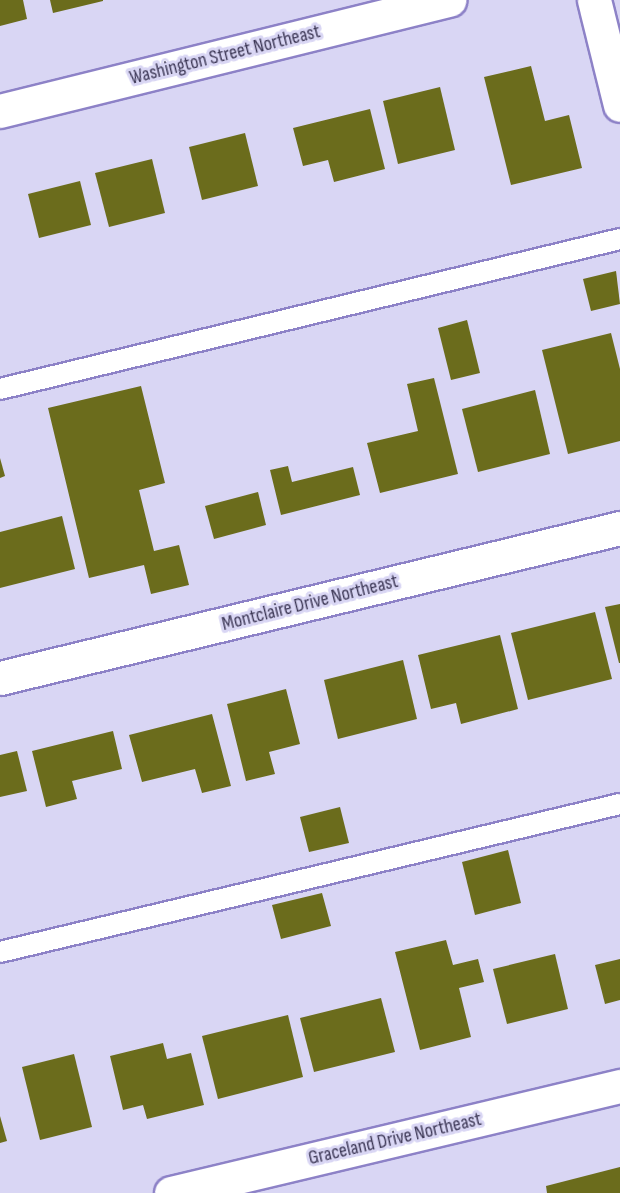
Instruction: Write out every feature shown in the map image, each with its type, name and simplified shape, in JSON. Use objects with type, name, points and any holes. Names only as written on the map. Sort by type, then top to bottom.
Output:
[{"type":"street","name":"Washington Street Northeast","points":[[0,111],[450,0]]},
{"type":"street","points":[[594,0],[620,105]]},
{"type":"street","name":"Montclaire Drive Northeast","points":[[0,678],[620,528]]},
{"type":"street","name":"Graceland Drive Northeast","points":[[171,1193],[620,1086]]},
{"type":"lane","points":[[0,389],[620,239]]},
{"type":"lane","points":[[0,952],[620,804]]},
{"type":"building","points":[[0,0],[23,0],[27,19],[0,26]]},
{"type":"building","points":[[50,0],[103,0],[103,1],[53,13]]},
{"type":"building","points":[[531,66],[545,121],[569,115],[582,168],[511,185],[484,77]]},
{"type":"building","points":[[440,87],[455,150],[398,164],[383,101]]},
{"type":"building","points":[[370,109],[385,169],[334,182],[328,160],[303,166],[293,128]]},
{"type":"building","points":[[245,133],[258,186],[202,200],[189,147]]},
{"type":"building","points":[[152,159],[165,213],[109,227],[95,173]]},
{"type":"building","points":[[80,181],[91,225],[39,238],[28,194]]},
{"type":"building","points":[[616,271],[620,304],[591,311],[583,279]]},
{"type":"building","points":[[467,320],[480,373],[451,380],[438,328]]},
{"type":"building","points":[[611,333],[620,369],[620,441],[568,454],[542,350]]},
{"type":"building","points":[[434,378],[458,474],[380,493],[367,443],[418,431],[407,384]]},
{"type":"building","points":[[141,386],[165,483],[139,490],[154,551],[179,545],[189,585],[151,594],[144,565],[89,578],[48,408]]},
{"type":"building","points":[[535,390],[550,454],[478,472],[462,409]]},
{"type":"building","points":[[0,458],[5,476],[0,478]]},
{"type":"building","points":[[288,466],[292,482],[353,467],[360,495],[281,515],[270,470]]},
{"type":"building","points":[[258,492],[266,525],[214,539],[205,506]]},
{"type":"building","points":[[62,516],[75,569],[0,588],[0,532]]},
{"type":"building","points":[[620,604],[620,663],[619,663],[605,607]]},
{"type":"building","points":[[595,612],[612,679],[528,700],[511,633]]},
{"type":"building","points":[[500,635],[518,709],[461,724],[456,703],[431,709],[418,655]]},
{"type":"building","points":[[403,660],[417,719],[338,739],[324,680]]},
{"type":"building","points":[[286,689],[300,744],[269,752],[275,774],[246,781],[227,704]]},
{"type":"building","points":[[212,714],[231,786],[202,793],[195,769],[142,782],[129,735]]},
{"type":"building","points":[[113,731],[122,769],[72,781],[77,799],[46,807],[32,751]]},
{"type":"building","points":[[17,751],[27,791],[0,797],[0,755]]},
{"type":"building","points":[[340,807],[349,843],[309,852],[300,817]]},
{"type":"building","points":[[508,850],[521,903],[475,915],[462,862]]},
{"type":"building","points":[[322,893],[331,926],[281,939],[272,905]]},
{"type":"building","points":[[446,940],[453,965],[478,959],[484,982],[459,988],[471,1037],[420,1050],[395,952]]},
{"type":"building","points":[[555,954],[568,1009],[507,1024],[493,969]]},
{"type":"building","points":[[620,959],[620,1000],[605,1004],[595,965]]},
{"type":"building","points":[[381,998],[395,1052],[314,1072],[300,1018]]},
{"type":"building","points":[[288,1015],[303,1077],[218,1099],[202,1036]]},
{"type":"building","points":[[163,1043],[167,1059],[191,1053],[204,1105],[147,1119],[143,1105],[123,1110],[110,1056]]},
{"type":"building","points":[[74,1054],[92,1127],[40,1140],[22,1067]]},
{"type":"building","points":[[0,1116],[7,1141],[0,1143]]},
{"type":"building","points":[[620,1167],[620,1193],[547,1193],[546,1186]]}]
